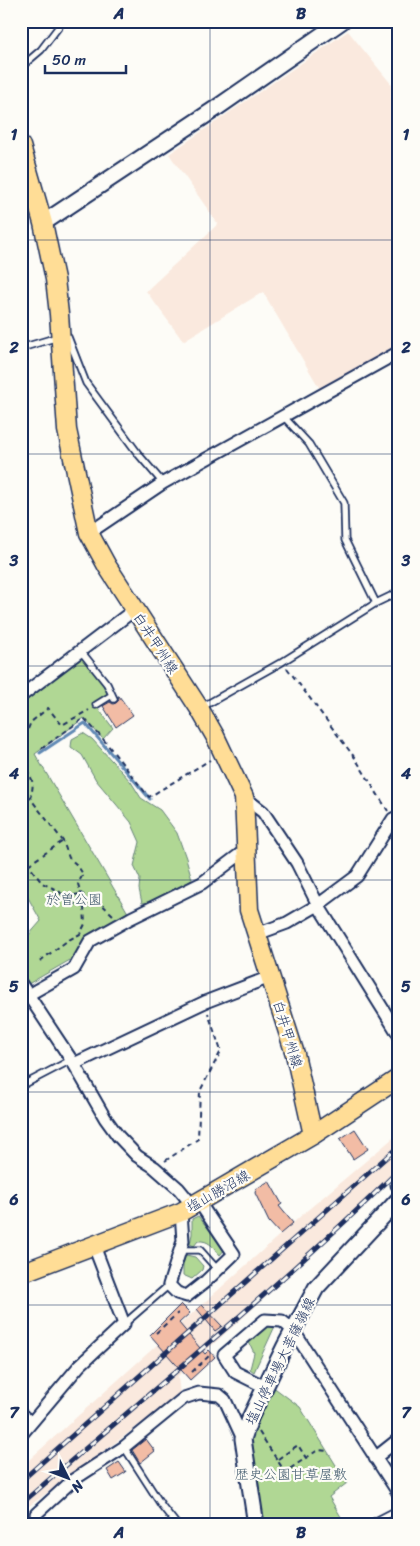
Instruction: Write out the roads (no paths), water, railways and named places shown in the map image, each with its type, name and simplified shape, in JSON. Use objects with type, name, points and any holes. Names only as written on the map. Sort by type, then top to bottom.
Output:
[{"type":"main road","points":[[43,223],[215,109],[342,21]]},
{"type":"main road","name":"白井甲州線","points":[[21,146],[43,223],[55,279],[60,314],[67,430],[89,533],[134,610],[199,708],[244,797],[249,910],[295,1054],[313,1135]]},
{"type":"main road","name":"塩山勝沼線","points":[[21,1273],[191,1207],[313,1135],[399,1078]]},
{"type":"main road","name":"塩山停車場大菩薩嶺線","points":[[256,1525],[242,1439],[250,1420],[293,1330],[316,1288],[398,1189]]},
{"type":"street","points":[[89,533],[163,483],[399,352]]},
{"type":"street","points":[[21,696],[134,610]]},
{"type":"street","points":[[244,797],[263,812],[298,863],[318,905],[399,1035]]},
{"type":"street","points":[[257,934],[287,923],[318,905],[357,876],[397,821]]},
{"type":"street","points":[[28,995],[74,969],[90,941],[202,883],[247,849]]},
{"type":"street","points":[[72,1062],[205,1002],[270,977]]},
{"type":"street","points":[[21,984],[118,1136],[137,1156],[154,1167],[179,1189],[191,1207],[234,1254],[187,1296],[177,1293],[169,1285],[183,1241],[191,1207]]},
{"type":"street","points":[[21,1436],[80,1366],[124,1324],[94,1246]]},
{"type":"street","points":[[265,1387],[235,1372],[224,1356],[265,1320],[282,1321],[293,1330],[399,1494]]},
{"type":"street","points":[[36,1514],[73,1480],[124,1447],[184,1398],[199,1393],[219,1395],[225,1400],[242,1439]]},
{"type":"street","points":[[375,1458],[399,1439]]},
{"type":"lane","points":[[21,67],[41,50],[63,21]]},
{"type":"lane","points":[[60,314],[74,356],[86,383],[163,483]]},
{"type":"lane","points":[[21,348],[61,336]]},
{"type":"lane","points":[[284,417],[309,444],[344,503],[346,540],[376,602]]},
{"type":"lane","points":[[199,708],[282,662],[376,602],[399,592]]},
{"type":"lane","points":[[80,650],[107,684],[113,697],[96,705]]},
{"type":"lane","points":[[21,1086],[72,1062]]},
{"type":"lane","points":[[180,1250],[200,1250],[218,1270]]},
{"type":"lane","points":[[124,1324],[169,1285]]},
{"type":"lane","points":[[21,1410],[33,1421]]},
{"type":"lane","points":[[124,1447],[162,1506],[177,1525]]},
{"type":"lane","points":[[368,1525],[399,1509]]},
{"type":"lane","points":[[36,1514],[42,1525]]},
{"type":"waterway","points":[[40,753],[85,723],[150,799]]},
{"type":"railway","points":[[21,1481],[399,1146]]},
{"type":"railway","points":[[21,1504],[260,1298],[399,1170]]},
{"type":"park label","name":"於曽公園","points":[[74,899]]},
{"type":"park label","name":"歴史公園甘草屋敷","points":[[291,1474]]}]
